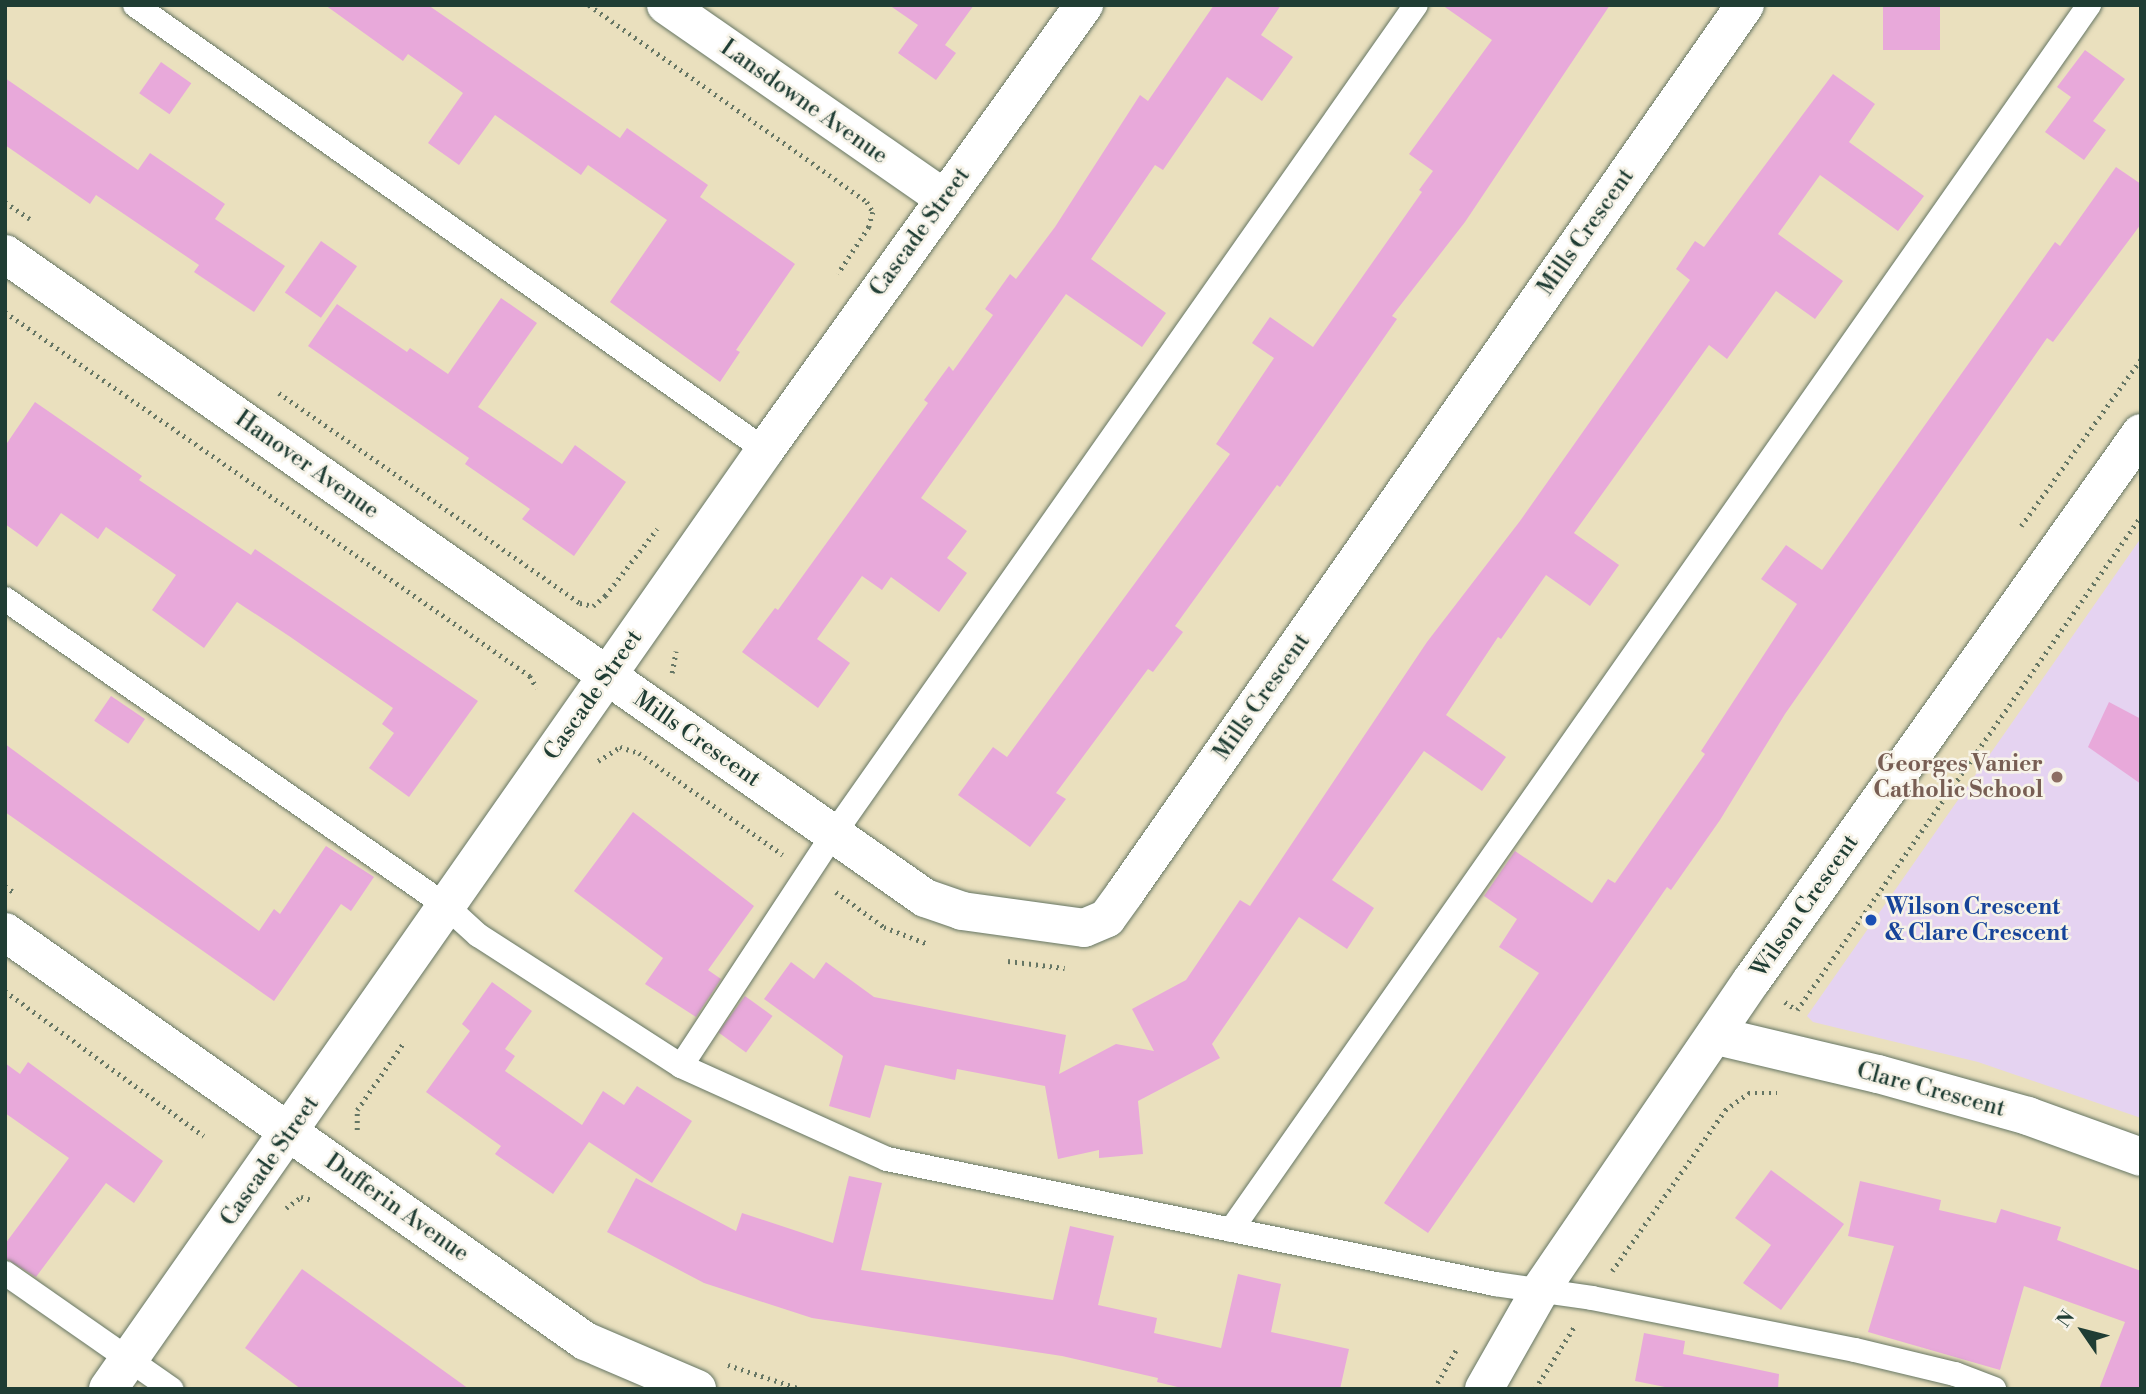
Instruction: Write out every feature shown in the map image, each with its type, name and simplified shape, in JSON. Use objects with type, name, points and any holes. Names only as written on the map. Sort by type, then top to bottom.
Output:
[{"type":"street","name":"Lansdowne Avenue","points":[[666,5],[944,198]]},
{"type":"street","name":"Cascade Street","points":[[118,1374],[765,450],[1084,5]]},
{"type":"street","name":"Mills Crescent","points":[[608,677],[925,898],[962,911],[1084,928],[1107,918],[1745,5]]},
{"type":"street","name":"Hanover Avenue","points":[[5,254],[608,677]]},
{"type":"street","name":"Wilson Crescent","points":[[1484,1389],[1539,1292],[1717,1036],[1752,980],[2141,433]]},
{"type":"street","name":"Dufferin Avenue","points":[[5,932],[585,1341],[707,1375]]},
{"type":"street","name":"Clare Crescent","points":[[1717,1036],[1878,1074],[2028,1116],[2141,1157]]},
{"type":"lane","points":[[135,5],[765,450]]},
{"type":"lane","points":[[681,1066],[833,835],[1416,5]]},
{"type":"lane","points":[[1231,1230],[2089,5]]},
{"type":"lane","points":[[5,599],[445,905],[478,935],[681,1066],[887,1159],[1539,1292],[1592,1298],[1855,1350],[1955,1374],[1994,1389]]},
{"type":"lane","points":[[5,1273],[118,1374],[171,1389]]},
{"type":"path","points":[[589,5],[867,202],[873,212],[869,228],[832,283]]},
{"type":"path","points":[[5,202],[39,225]]},
{"type":"path","points":[[5,312],[530,676],[537,688]]},
{"type":"path","points":[[276,391],[580,603],[593,606],[605,596],[662,523]]},
{"type":"path","points":[[1752,980],[1797,1010],[2141,516]]},
{"type":"path","points":[[679,684],[672,674],[676,651],[684,640]]},
{"type":"path","points":[[590,772],[598,761],[620,747],[639,753],[884,927],[930,945]]},
{"type":"path","points":[[996,958],[1048,969],[1075,968]]},
{"type":"path","points":[[5,991],[204,1136]]},
{"type":"path","points":[[363,1142],[354,1124],[357,1110],[410,1033]]},
{"type":"path","points":[[1535,1389],[1592,1298],[1725,1110],[1748,1094],[1790,1093]]},
{"type":"path","points":[[277,1220],[301,1197],[318,1201]]},
{"type":"path","points":[[707,1375],[801,1389]]},
{"type":"shaded area","name":"Georges Vanier Catholic School","points":[[2141,538],[2141,1118],[1978,1062],[1813,1022],[1807,1016]]},
{"type":"building","points":[[325,5],[428,5],[620,138],[627,128],[708,185],[700,197],[795,264],[736,350],[740,352],[720,382],[610,302],[667,220],[588,165],[581,175],[495,115],[459,165],[428,143],[463,93],[408,54],[403,61]]},
{"type":"building","points":[[889,5],[974,5],[945,45],[956,53],[936,80],[898,53],[918,25]]},
{"type":"building","points":[[1214,5],[1281,5],[1261,35],[1293,57],[1262,101],[1227,77],[1163,170],[1155,165],[1091,259],[1166,313],[1142,347],[1066,294],[921,498],[967,531],[947,558],[967,573],[939,612],[891,577],[882,590],[862,576],[817,639],[850,663],[818,708],[742,652],[775,608],[778,610],[928,403],[924,400],[949,366],[953,371],[993,315],[985,309],[1010,274],[1016,279],[1055,227],[1140,95],[1148,101]]},
{"type":"building","points":[[1442,5],[1610,5],[1465,222],[1392,316],[1397,319],[1280,487],[1277,485],[1175,626],[1183,632],[1153,672],[1148,669],[1056,793],[1066,799],[1030,847],[958,795],[993,747],[1007,757],[1230,454],[1216,444],[1274,358],[1252,343],[1270,317],[1313,347],[1422,192],[1419,190],[1433,171],[1409,154],[1492,40]]},
{"type":"building","points":[[1883,5],[1940,5],[1940,50],[1883,50]]},
{"type":"building","points":[[2085,50],[2125,79],[2093,121],[2106,130],[2084,160],[2045,132],[2071,97],[2057,87]]},
{"type":"building","points":[[161,62],[191,83],[170,114],[139,93]]},
{"type":"building","points":[[1833,74],[1875,104],[1849,142],[1924,196],[1898,231],[1820,175],[1778,234],[1843,281],[1815,319],[1776,291],[1727,359],[1709,345],[1574,533],[1619,565],[1590,606],[1546,575],[1501,639],[1498,637],[1446,715],[1506,757],[1482,791],[1424,751],[1332,880],[1374,908],[1347,949],[1299,917],[1212,1044],[1220,1058],[1138,1101],[1143,1154],[1099,1158],[1099,1150],[1058,1159],[1045,1086],[957,1069],[955,1080],[885,1065],[870,1118],[829,1106],[843,1056],[764,999],[791,962],[814,979],[826,962],[874,997],[1066,1035],[1059,1074],[1116,1044],[1154,1051],[1132,1009],[1186,980],[1240,900],[1250,906],[1427,642],[1520,521],[1690,280],[1676,269],[1695,241],[1704,247]]},
{"type":"building","points":[[5,78],[138,170],[150,153],[225,204],[215,219],[285,266],[254,312],[194,272],[199,265],[96,195],[90,204],[5,145]]},
{"type":"building","points":[[2116,167],[2141,184],[2141,224],[2053,342],[2047,338],[1785,714],[1720,820],[1671,890],[1667,887],[1428,1233],[1384,1203],[1539,973],[1499,947],[1517,919],[1484,896],[1515,851],[1592,903],[1608,879],[1615,883],[1705,754],[1701,751],[1797,604],[1761,579],[1786,545],[1822,570],[2055,242],[2060,246]]},
{"type":"building","points":[[321,241],[357,266],[321,318],[285,293]]},
{"type":"building","points":[[501,298],[537,323],[478,407],[562,464],[575,445],[626,482],[574,556],[522,519],[530,509],[465,464],[469,458],[308,346],[337,304],[407,352],[410,348],[448,374]]},
{"type":"building","points":[[35,402],[142,476],[139,480],[251,555],[255,549],[478,701],[409,797],[369,768],[394,733],[382,724],[393,708],[289,636],[237,602],[204,648],[152,610],[176,575],[106,527],[98,539],[61,513],[37,547],[5,524],[5,446]]},
{"type":"building","points":[[111,696],[145,719],[128,744],[94,721]]},
{"type":"building","points":[[2109,702],[2141,719],[2141,784],[2088,747]]},
{"type":"building","points":[[5,744],[259,931],[274,909],[280,914],[326,846],[374,877],[351,911],[341,904],[274,1001],[5,812]]},
{"type":"building","points":[[633,812],[754,906],[708,970],[721,979],[696,1017],[645,984],[663,958],[574,891]]},
{"type":"building","points":[[492,982],[532,1011],[505,1049],[515,1056],[505,1071],[582,1125],[603,1091],[624,1105],[637,1086],[692,1121],[652,1183],[589,1142],[553,1194],[495,1154],[501,1146],[426,1092],[470,1031],[462,1024]]},
{"type":"building","points":[[745,996],[773,1016],[746,1052],[719,1032]]},
{"type":"building","points":[[28,1062],[163,1161],[134,1203],[106,1183],[36,1277],[5,1258],[5,1244],[69,1158],[5,1113],[5,1063],[20,1074]]},
{"type":"building","points":[[1771,1170],[1844,1224],[1781,1310],[1743,1283],[1771,1245],[1735,1218]]},
{"type":"building","points":[[849,1176],[882,1183],[861,1270],[1053,1300],[1070,1226],[1114,1236],[1098,1305],[1157,1318],[1154,1333],[1221,1348],[1238,1274],[1281,1284],[1271,1332],[1349,1349],[1340,1389],[1186,1389],[1157,1382],[1158,1378],[1062,1356],[812,1318],[704,1283],[607,1232],[636,1178],[736,1231],[742,1213],[833,1243]]},
{"type":"building","points":[[1860,1181],[1941,1200],[1939,1210],[1996,1223],[2001,1209],[2061,1227],[2057,1240],[2141,1271],[2141,1389],[2099,1389],[2125,1322],[2024,1286],[2000,1370],[1868,1332],[1894,1246],[1848,1236]]},
{"type":"building","points":[[302,1269],[469,1389],[301,1389],[245,1348]]},
{"type":"building","points":[[1644,1333],[1685,1341],[1683,1354],[1779,1374],[1778,1389],[1675,1389],[1635,1381]]},
{"type":"place","name":"Georges Vanier Catholic School","points":[[2057,777]]},
{"type":"place","name":"Wilson Crescent & Clare Crescent","points":[[1871,920]]}]
